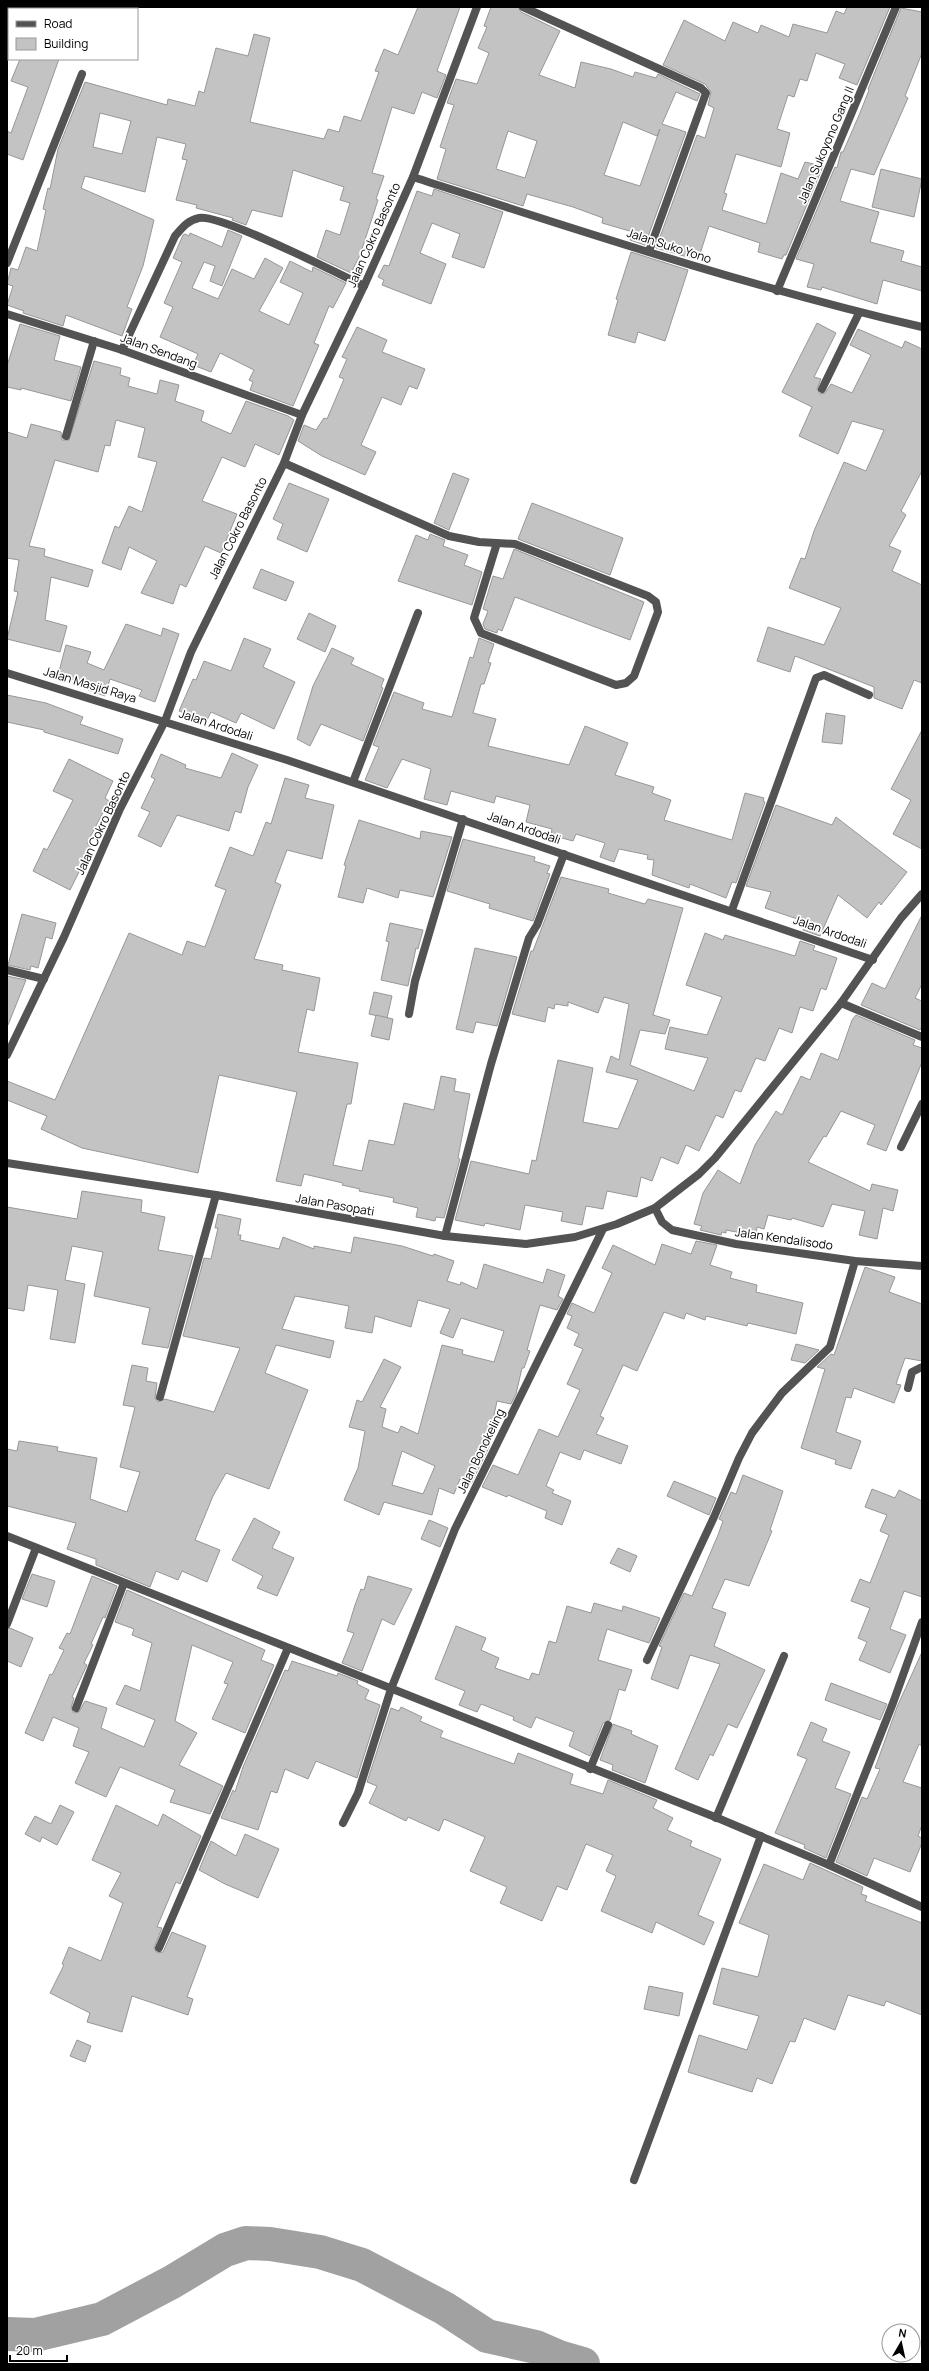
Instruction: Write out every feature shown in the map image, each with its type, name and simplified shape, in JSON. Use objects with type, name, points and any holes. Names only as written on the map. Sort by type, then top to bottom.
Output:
[{"type":"street","name":"Jalan Cokro Basonto","points":[[7,1054],[44,979],[120,809],[165,721],[191,652],[233,563],[284,463],[302,415],[364,286],[413,177],[477,7]]},
{"type":"street","points":[[523,7],[701,88],[706,93],[649,251]]},
{"type":"street","name":"Jalan Sukoyono Gang II","points":[[777,291],[896,7]]},
{"type":"street","points":[[7,263],[82,74]]},
{"type":"street","name":"Jalan Suko Yono","points":[[413,177],[777,291],[922,327]]},
{"type":"street","points":[[122,350],[175,236],[188,222],[199,218],[229,224],[364,286]]},
{"type":"street","points":[[822,389],[859,312]]},
{"type":"street","name":"Jalan Sendang","points":[[7,314],[122,350],[302,415]]},
{"type":"street","points":[[66,436],[94,341]]},
{"type":"street","points":[[284,463],[449,536],[515,544],[634,589],[656,602],[658,612],[634,676],[626,683],[616,685],[482,633],[474,618],[497,543]]},
{"type":"street","points":[[353,782],[418,613]]},
{"type":"street","name":"Jalan Masjid Raya","points":[[7,673],[165,721]]},
{"type":"street","points":[[732,910],[816,678],[824,675],[869,695]]},
{"type":"street","name":"Jalan Ardodali","points":[[165,721],[463,819],[732,910],[874,960]]},
{"type":"street","points":[[409,1014],[415,981],[463,819]]},
{"type":"street","points":[[445,1236],[491,1064],[526,946],[537,925],[564,854]]},
{"type":"street","name":"Jalan Pasopati","points":[[7,1163],[216,1195],[445,1236],[526,1244],[575,1237],[603,1229],[655,1208],[699,1174],[715,1158],[841,1003],[874,960],[901,918],[922,894]]},
{"type":"street","points":[[7,970],[44,979]]},
{"type":"street","points":[[841,1003],[922,1037]]},
{"type":"street","points":[[900,1147],[922,1104]]},
{"type":"street","points":[[160,1397],[216,1195]]},
{"type":"street","name":"Jalan Kendalisodo","points":[[655,1208],[662,1222],[672,1230],[743,1246],[855,1261],[922,1266]]},
{"type":"street","name":"Jalan Bonokeling","points":[[343,1823],[358,1793],[391,1689],[455,1529],[603,1229]]},
{"type":"street","points":[[647,1660],[714,1517],[739,1458],[752,1433],[782,1393],[830,1347],[855,1261]]},
{"type":"street","points":[[908,1388],[912,1372],[922,1367]]},
{"type":"street","points":[[7,1536],[761,1836],[922,1907]]},
{"type":"street","points":[[7,1624],[36,1548]]},
{"type":"street","points":[[76,1708],[124,1583]]},
{"type":"street","points":[[829,1865],[893,1703],[922,1622]]},
{"type":"street","points":[[159,1948],[288,1648]]},
{"type":"street","points":[[716,1818],[784,1656]]},
{"type":"street","points":[[590,1769],[608,1725]]},
{"type":"street","points":[[634,2180],[761,1836]]},
{"type":"building","points":[[418,7],[460,7],[437,71],[446,75],[437,98],[422,92],[414,114],[392,107],[372,173],[384,176],[376,199],[378,200],[360,255],[351,273],[317,257],[326,230],[340,235],[350,203],[340,200],[344,187],[293,170],[282,217],[252,210],[246,225],[232,220],[233,218],[196,208],[197,205],[176,200],[187,160],[182,159],[186,144],[157,137],[145,192],[85,176],[81,188],[154,220],[143,266],[127,307],[132,309],[122,336],[66,315],[63,326],[23,313],[24,311],[7,305],[13,286],[7,284],[11,268],[18,270],[26,247],[37,251],[46,210],[43,209],[48,188],[50,189],[58,149],[85,82],[167,105],[168,99],[195,106],[199,91],[204,93],[216,48],[248,56],[254,34],[270,38],[250,122],[324,139],[328,129],[339,132],[344,116],[361,121],[379,72],[375,71],[384,49],[398,55]],"holes":[[[100,113],[131,121],[122,154],[93,147]]]},
{"type":"building","points":[[491,7],[518,7],[521,12],[560,31],[539,75],[575,88],[581,62],[611,69],[633,77],[635,72],[656,78],[658,74],[700,94],[697,101],[676,92],[662,124],[686,132],[645,245],[630,240],[633,232],[602,223],[603,218],[573,207],[527,194],[523,206],[437,179],[446,149],[440,147],[454,105],[447,103],[456,79],[477,84],[489,53],[478,48],[487,27],[484,26]],"holes":[[[623,122],[657,136],[660,129],[640,186],[604,175]],[[508,131],[537,141],[525,178],[496,169]]]},
{"type":"building","points":[[847,7],[890,7],[857,85],[839,78],[845,64],[816,53],[807,81],[800,79],[794,97],[788,95],[777,129],[790,133],[781,167],[736,154],[724,193],[727,194],[722,210],[766,224],[781,173],[798,179],[805,162],[823,166],[786,255],[784,255],[782,259],[758,252],[760,243],[709,226],[698,260],[656,248],[697,135],[705,138],[714,108],[708,105],[711,92],[705,84],[663,65],[684,20],[725,41],[733,22],[758,33],[761,25],[789,37],[793,24],[827,33],[836,11],[844,14]]},
{"type":"building","points":[[901,8],[922,12],[922,53],[905,96],[908,98],[874,175],[851,169],[840,201],[879,212],[870,242],[904,251],[901,261],[922,267],[922,291],[883,280],[877,304],[822,287],[821,290],[807,287],[814,264],[796,259],[835,167],[837,168],[841,152],[843,152],[860,113],[869,90],[868,89]]},
{"type":"building","points":[[20,60],[59,60],[23,160],[7,154],[7,131],[11,133],[28,87],[11,81]]},
{"type":"building","points":[[881,169],[922,179],[914,217],[872,207]]},
{"type":"building","points":[[434,189],[503,212],[484,268],[452,257],[460,234],[432,223],[420,253],[446,264],[431,304],[382,285],[384,280],[378,277],[384,265],[389,266],[417,191],[432,196]]},
{"type":"building","points":[[228,230],[242,236],[222,286],[210,281],[215,266],[204,262],[192,288],[218,299],[232,269],[254,279],[265,258],[283,268],[259,311],[289,325],[303,293],[280,282],[290,261],[312,272],[313,267],[346,283],[333,308],[329,306],[314,343],[319,345],[293,406],[250,390],[253,382],[249,380],[254,370],[220,353],[211,372],[193,365],[198,354],[160,337],[173,307],[164,303],[182,262],[173,258],[183,235],[185,234],[189,236],[190,233],[222,247]]},
{"type":"building","points":[[631,252],[688,270],[665,341],[638,332],[635,343],[608,335],[618,300],[616,299]]},
{"type":"building","points":[[817,323],[836,333],[814,377],[821,379],[817,389],[820,394],[825,393],[831,384],[852,393],[871,355],[850,345],[858,329],[902,348],[905,341],[922,349],[922,471],[901,511],[906,515],[889,546],[901,551],[892,571],[922,585],[922,683],[914,680],[902,709],[874,698],[874,687],[795,656],[790,672],[757,661],[768,627],[824,645],[841,608],[789,588],[801,558],[805,559],[814,531],[844,462],[866,471],[884,430],[852,421],[838,454],[799,436],[812,407],[782,392]]},
{"type":"building","points":[[20,324],[60,336],[54,360],[81,367],[71,401],[21,388],[21,390],[7,387],[7,366]]},
{"type":"building","points":[[357,327],[387,340],[382,352],[425,369],[417,389],[409,386],[401,405],[382,397],[361,445],[376,452],[365,475],[322,456],[298,441],[304,425],[316,430],[324,418],[327,419],[344,379],[339,377],[347,359],[342,357]]},
{"type":"building","points":[[94,361],[121,368],[120,375],[130,378],[128,386],[157,394],[160,380],[179,385],[175,401],[204,411],[201,421],[231,434],[246,401],[288,416],[294,420],[279,455],[255,444],[245,467],[222,457],[202,501],[237,514],[221,553],[205,546],[186,587],[180,584],[173,604],[141,593],[157,561],[129,547],[121,570],[102,563],[115,526],[119,528],[129,506],[142,512],[157,462],[138,457],[145,428],[116,420],[110,446],[105,445],[98,472],[55,460],[29,546],[45,549],[44,556],[93,570],[88,587],[51,577],[45,620],[67,626],[60,652],[7,639],[18,592],[14,591],[19,560],[7,558],[7,432],[27,438],[31,424],[61,432],[62,440],[69,440]]},
{"type":"building","points":[[453,473],[469,479],[449,530],[434,523]]},
{"type":"building","points":[[289,483],[329,499],[307,552],[277,539],[283,524],[273,519]]},
{"type":"building","points":[[532,503],[623,538],[610,575],[518,539]]},
{"type":"building","points":[[430,534],[445,540],[443,546],[468,555],[464,565],[482,572],[472,605],[398,581],[416,535],[428,540]]},
{"type":"building","points":[[514,549],[644,602],[630,640],[515,597],[502,631],[498,629],[497,633],[485,629],[483,624],[488,611],[483,609],[493,576],[503,579]]},
{"type":"building","points":[[261,569],[294,582],[286,601],[253,588]]},
{"type":"building","points":[[309,613],[336,626],[325,652],[297,639]]},
{"type":"building","points":[[126,624],[161,636],[163,628],[179,634],[155,702],[139,696],[142,690],[110,679],[105,696],[88,690],[90,684],[58,675],[66,645],[91,652],[87,663],[104,670]]},
{"type":"building","points":[[244,638],[271,649],[263,667],[295,682],[274,729],[241,713],[236,723],[211,712],[206,722],[179,711],[193,679],[196,680],[204,661],[231,671]]},
{"type":"building","points":[[479,638],[494,644],[488,662],[491,663],[484,684],[481,684],[473,713],[496,719],[488,746],[569,765],[585,726],[628,743],[615,775],[654,787],[652,793],[671,800],[664,820],[732,840],[745,793],[764,798],[763,801],[765,802],[736,883],[732,882],[726,898],[690,884],[689,888],[652,875],[654,860],[647,859],[648,855],[619,849],[614,862],[600,857],[605,843],[576,834],[573,841],[551,835],[552,829],[526,822],[530,805],[496,796],[494,803],[451,791],[447,805],[424,799],[431,769],[402,759],[387,788],[365,780],[379,747],[373,745],[394,692],[424,703],[422,709],[452,717],[470,657],[473,658]]},
{"type":"building","points":[[332,648],[354,658],[351,664],[384,679],[381,687],[383,688],[363,741],[321,724],[310,746],[297,739],[313,686]]},
{"type":"building","points":[[7,695],[46,703],[83,717],[80,724],[123,739],[118,754],[44,732],[44,730],[7,722]]},
{"type":"building","points":[[826,713],[845,716],[842,744],[822,742]]},
{"type":"building","points":[[922,730],[922,849],[893,834],[911,800],[891,789]]},
{"type":"building","points":[[232,753],[258,765],[248,787],[241,813],[235,811],[229,831],[177,815],[161,847],[138,836],[150,812],[141,808],[155,779],[151,777],[161,754],[186,765],[185,768],[221,778]]},
{"type":"building","points":[[69,759],[113,781],[105,798],[109,801],[87,843],[92,846],[70,890],[33,871],[44,848],[47,850],[73,800],[53,791]]},
{"type":"building","points":[[285,778],[309,785],[305,798],[334,805],[322,859],[287,850],[275,882],[281,885],[254,959],[283,965],[282,970],[320,978],[314,1011],[307,1009],[298,1052],[358,1063],[351,1104],[347,1104],[333,1165],[362,1171],[369,1140],[394,1145],[404,1103],[434,1110],[441,1076],[456,1079],[454,1091],[470,1094],[458,1158],[460,1159],[444,1218],[436,1217],[435,1221],[416,1217],[418,1208],[393,1202],[394,1198],[359,1191],[360,1189],[342,1185],[343,1183],[304,1174],[301,1186],[276,1181],[297,1092],[219,1075],[198,1173],[82,1148],[41,1129],[47,1116],[7,1100],[7,1081],[55,1100],[129,933],[182,955],[187,941],[205,947],[226,890],[215,886],[230,847],[253,856],[266,822],[271,824]]},
{"type":"building","points":[[776,805],[832,825],[836,817],[907,872],[881,905],[879,902],[867,918],[838,895],[820,936],[803,930],[806,922],[765,908],[771,892],[746,886]]},
{"type":"building","points":[[359,820],[420,839],[421,831],[452,837],[433,897],[400,890],[398,898],[367,888],[363,903],[338,897],[346,866],[344,865]]},
{"type":"building","points":[[463,839],[535,857],[534,861],[550,866],[547,873],[550,874],[533,921],[489,908],[490,904],[447,891]]},
{"type":"building","points":[[561,877],[609,889],[608,893],[645,904],[648,899],[683,908],[653,1015],[670,1020],[665,1034],[640,1030],[630,1065],[694,1091],[708,1058],[665,1049],[670,1027],[707,1035],[722,997],[686,985],[705,933],[723,940],[725,935],[795,956],[800,941],[815,946],[813,950],[837,958],[826,990],[821,988],[813,1011],[800,1007],[792,1033],[779,1028],[765,1061],[756,1058],[741,1092],[735,1090],[723,1118],[716,1115],[699,1151],[686,1145],[678,1164],[661,1157],[652,1181],[641,1177],[637,1197],[607,1191],[603,1209],[586,1206],[582,1225],[561,1221],[563,1212],[525,1205],[520,1230],[485,1223],[484,1226],[455,1220],[471,1161],[529,1174],[532,1160],[536,1161],[558,1060],[593,1068],[583,1122],[618,1129],[638,1080],[606,1072],[611,1056],[619,1060],[629,1004],[604,997],[598,1013],[568,1002],[568,1006],[555,1004],[554,1009],[548,1007],[545,1022],[512,1014],[531,951],[533,951]]},
{"type":"building","points":[[22,914],[56,923],[52,939],[46,937],[38,968],[31,966],[30,970],[8,965]]},
{"type":"building","points":[[922,915],[922,984],[915,998],[922,1001],[922,1026],[920,1030],[861,1005],[872,983],[885,989]]},
{"type":"building","points":[[390,923],[423,930],[418,949],[416,948],[408,986],[381,980],[389,942],[386,941]]},
{"type":"building","points":[[475,948],[517,957],[497,1026],[476,1022],[473,1033],[456,1029]]},
{"type":"building","points":[[7,976],[26,980],[8,1025],[7,1025]]},
{"type":"building","points":[[374,992],[392,996],[387,1018],[369,1014]]},
{"type":"building","points":[[376,1015],[393,1019],[389,1040],[371,1036]]},
{"type":"building","points":[[856,1015],[915,1040],[913,1045],[922,1048],[922,1062],[886,1151],[867,1144],[875,1125],[841,1111],[826,1137],[824,1136],[808,1162],[870,1191],[872,1184],[898,1190],[893,1211],[883,1208],[877,1239],[859,1235],[865,1211],[832,1204],[823,1227],[792,1218],[791,1220],[768,1215],[764,1229],[757,1227],[756,1236],[726,1230],[726,1233],[722,1232],[721,1235],[700,1230],[702,1226],[694,1224],[703,1193],[718,1170],[740,1184],[755,1145],[776,1111],[782,1115],[801,1076],[810,1080],[821,1053],[838,1060],[852,1020]]},
{"type":"building","points":[[82,1191],[142,1200],[141,1212],[165,1217],[158,1250],[193,1256],[168,1348],[142,1344],[150,1308],[94,1296],[103,1252],[72,1246],[65,1280],[85,1284],[75,1343],[50,1339],[58,1290],[28,1285],[24,1311],[7,1308],[7,1207],[77,1219]]},
{"type":"building","points":[[218,1214],[241,1219],[238,1235],[241,1235],[240,1240],[279,1249],[283,1237],[314,1249],[314,1246],[351,1253],[354,1237],[402,1246],[454,1261],[447,1281],[460,1285],[461,1282],[477,1289],[484,1264],[543,1283],[547,1269],[565,1275],[558,1296],[563,1299],[557,1310],[540,1305],[527,1350],[530,1351],[524,1368],[522,1368],[516,1394],[511,1404],[497,1401],[488,1444],[490,1445],[471,1484],[460,1479],[454,1494],[439,1488],[432,1515],[384,1502],[379,1515],[344,1500],[358,1468],[365,1431],[349,1427],[357,1400],[362,1402],[384,1359],[401,1367],[380,1407],[386,1409],[382,1427],[398,1433],[401,1426],[418,1434],[442,1345],[463,1350],[462,1354],[494,1362],[504,1331],[461,1318],[453,1338],[440,1333],[450,1309],[418,1300],[411,1327],[375,1316],[372,1333],[345,1328],[349,1306],[295,1296],[282,1329],[334,1341],[330,1358],[276,1345],[265,1373],[308,1390],[269,1489],[226,1473],[213,1496],[195,1540],[220,1550],[207,1582],[182,1571],[178,1580],[156,1571],[150,1587],[96,1565],[96,1559],[67,1549],[76,1523],[7,1506],[7,1449],[17,1451],[19,1441],[58,1447],[57,1451],[97,1458],[90,1499],[127,1512],[140,1472],[120,1467],[135,1407],[123,1405],[132,1365],[148,1368],[146,1381],[157,1383],[155,1398],[158,1402],[165,1399],[214,1412],[240,1348],[183,1336],[204,1258],[211,1259],[218,1228],[215,1228]],"holes":[[[402,1451],[435,1466],[423,1494],[392,1485]]]},
{"type":"building","points":[[696,1241],[717,1245],[710,1265],[732,1272],[730,1278],[757,1285],[756,1292],[803,1303],[796,1334],[748,1323],[747,1326],[706,1316],[705,1320],[686,1313],[684,1319],[664,1312],[637,1371],[623,1365],[600,1416],[604,1418],[596,1434],[628,1446],[621,1464],[584,1450],[580,1460],[560,1452],[546,1486],[554,1490],[552,1493],[571,1501],[562,1525],[545,1518],[547,1511],[508,1495],[507,1497],[482,1487],[493,1465],[518,1475],[539,1429],[558,1437],[580,1390],[567,1384],[583,1349],[574,1345],[579,1334],[567,1328],[572,1316],[567,1314],[572,1303],[594,1313],[612,1273],[602,1268],[613,1245],[655,1265],[662,1244],[691,1254]]},
{"type":"building","points":[[865,1267],[895,1277],[889,1292],[922,1304],[922,1361],[905,1358],[896,1384],[901,1385],[894,1403],[854,1388],[851,1398],[846,1397],[836,1432],[861,1441],[851,1469],[835,1464],[836,1460],[801,1448],[825,1369],[817,1367],[831,1354],[834,1355]]},
{"type":"building","points":[[796,1344],[819,1350],[805,1363],[791,1360]]},
{"type":"building","points":[[743,1475],[783,1491],[770,1530],[772,1531],[749,1586],[725,1579],[712,1608],[726,1613],[714,1646],[765,1670],[737,1728],[728,1724],[713,1756],[710,1754],[698,1780],[675,1769],[720,1664],[690,1655],[678,1689],[651,1679],[662,1647],[659,1646],[684,1593],[692,1596],[723,1521],[719,1519],[731,1492],[736,1494]]},
{"type":"building","points":[[674,1481],[716,1498],[709,1515],[667,1496]]},
{"type":"building","points":[[872,1489],[895,1498],[899,1490],[922,1501],[922,1597],[904,1591],[890,1629],[906,1635],[890,1673],[859,1660],[867,1642],[858,1638],[870,1608],[851,1601],[860,1579],[870,1583],[889,1535],[880,1531],[887,1515],[865,1507]]},
{"type":"building","points":[[254,1518],[280,1532],[272,1548],[294,1558],[277,1596],[257,1588],[263,1576],[232,1560]]},
{"type":"building","points":[[429,1520],[448,1528],[440,1547],[421,1539]]},
{"type":"building","points":[[618,1548],[637,1556],[630,1572],[610,1563]]},
{"type":"building","points":[[32,1574],[55,1581],[47,1607],[22,1599]]},
{"type":"building","points":[[92,1576],[117,1586],[105,1618],[103,1617],[91,1644],[93,1645],[84,1663],[87,1665],[72,1697],[74,1698],[71,1708],[74,1713],[79,1712],[85,1701],[107,1708],[101,1728],[144,1747],[155,1720],[116,1704],[125,1685],[140,1691],[152,1643],[132,1635],[134,1629],[115,1622],[127,1590],[265,1650],[261,1660],[274,1665],[245,1733],[212,1719],[228,1684],[224,1683],[233,1662],[192,1645],[175,1721],[197,1733],[179,1765],[223,1786],[210,1814],[170,1802],[175,1790],[120,1767],[106,1797],[75,1783],[89,1752],[73,1746],[79,1728],[53,1717],[43,1741],[25,1733],[50,1674],[52,1675],[64,1650],[59,1648],[67,1633],[70,1634]]},
{"type":"building","points":[[368,1576],[412,1589],[394,1625],[382,1619],[362,1671],[342,1663],[354,1633],[347,1631],[361,1589],[364,1590]]},
{"type":"building","points":[[594,1603],[622,1611],[623,1606],[660,1618],[649,1643],[607,1629],[598,1660],[632,1670],[625,1691],[619,1689],[610,1720],[603,1723],[590,1756],[569,1746],[574,1732],[536,1717],[531,1728],[513,1720],[514,1717],[481,1704],[477,1712],[459,1705],[465,1691],[435,1679],[456,1626],[486,1638],[481,1650],[499,1658],[495,1668],[529,1680],[532,1673],[539,1675],[549,1641],[556,1643],[567,1606],[591,1613]]},
{"type":"building","points":[[10,1628],[33,1638],[21,1667],[7,1661],[7,1629]]},
{"type":"building","points":[[922,1652],[922,1746],[919,1744],[903,1782],[922,1788],[922,1825],[918,1836],[922,1838],[922,1843],[910,1872],[874,1858],[867,1876],[836,1862],[862,1797],[867,1799],[880,1769],[875,1768],[897,1707]]},
{"type":"building","points":[[292,1661],[337,1676],[338,1673],[358,1681],[357,1684],[369,1690],[365,1699],[380,1705],[357,1778],[316,1761],[308,1779],[285,1769],[277,1793],[271,1791],[258,1830],[221,1818],[233,1790],[235,1792],[243,1767],[285,1670],[288,1671]]},
{"type":"building","points":[[831,1683],[887,1704],[880,1720],[825,1700]]},
{"type":"building","points":[[401,1707],[422,1717],[420,1721],[443,1731],[440,1737],[478,1751],[514,1764],[518,1753],[573,1774],[570,1784],[603,1794],[608,1780],[657,1800],[653,1808],[673,1818],[667,1830],[692,1841],[690,1846],[721,1859],[698,1915],[714,1922],[704,1945],[656,1922],[652,1933],[601,1911],[616,1876],[606,1871],[613,1855],[586,1844],[567,1890],[557,1886],[542,1921],[500,1903],[507,1887],[470,1871],[485,1837],[444,1819],[439,1831],[408,1817],[406,1821],[369,1803],[377,1786],[367,1782],[391,1708],[399,1711]]},
{"type":"building","points":[[811,1722],[827,1729],[822,1741],[850,1752],[835,1788],[851,1794],[826,1858],[804,1848],[805,1845],[775,1833],[807,1759],[797,1755]]},
{"type":"building","points":[[613,1724],[632,1731],[631,1734],[658,1746],[645,1783],[612,1770],[613,1765],[600,1760]]},
{"type":"building","points":[[60,1805],[74,1812],[57,1845],[42,1837],[40,1842],[25,1834],[35,1816],[51,1824]]},
{"type":"building","points":[[116,1805],[158,1826],[163,1814],[201,1836],[180,1884],[176,1882],[157,1927],[162,1928],[154,1948],[157,1953],[163,1952],[172,1932],[206,1946],[187,1997],[193,1999],[188,2015],[132,1996],[122,2032],[87,2022],[90,2013],[50,1993],[64,1965],[62,1964],[69,1947],[101,1961],[123,1903],[109,1896],[121,1873],[92,1860]]},
{"type":"building","points":[[245,1834],[279,1849],[258,1898],[225,1884],[199,1870],[211,1841],[236,1856]]},
{"type":"building","points":[[810,1863],[863,1887],[861,1894],[867,1896],[865,1901],[922,1923],[922,2015],[886,2001],[884,2006],[848,1995],[835,2030],[804,2018],[795,2042],[790,2041],[772,2084],[757,2078],[752,2092],[688,2072],[699,2035],[747,2050],[759,2016],[713,2004],[722,1968],[758,1977],[769,1935],[739,1923],[764,1864],[803,1880]]},
{"type":"building","points":[[649,1986],[683,1993],[679,2016],[644,2009]]},
{"type":"building","points":[[77,2040],[91,2046],[85,2062],[70,2056]]},
{"type":"waterway","points":[[7,2334],[35,2335],[102,2319],[172,2282],[225,2250],[246,2243],[270,2244],[320,2252],[362,2265],[444,2308],[487,2336],[536,2347],[559,2357],[583,2364]]}]
